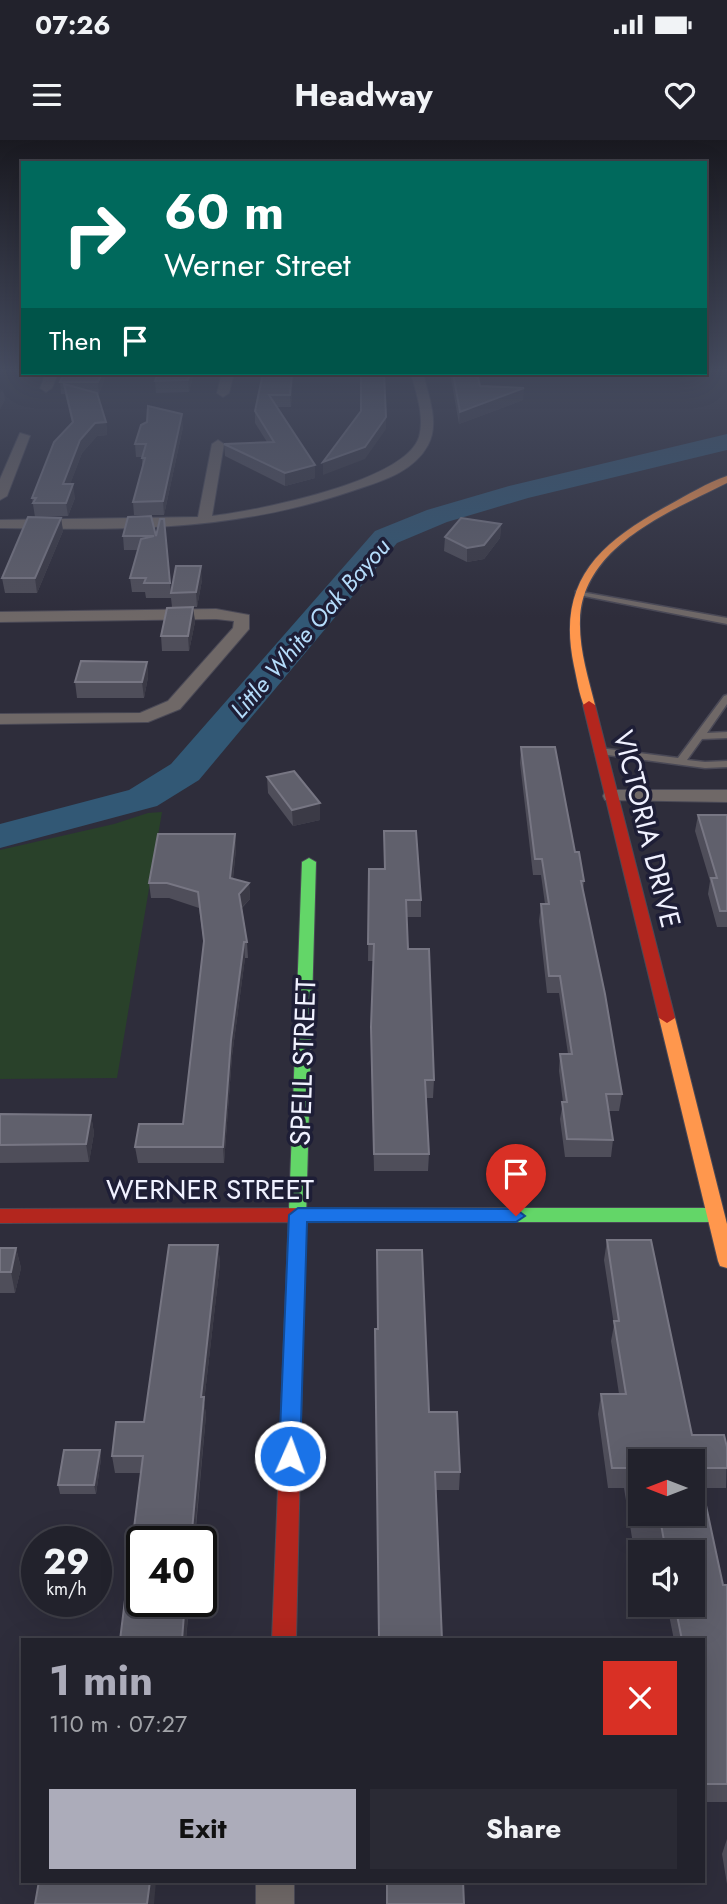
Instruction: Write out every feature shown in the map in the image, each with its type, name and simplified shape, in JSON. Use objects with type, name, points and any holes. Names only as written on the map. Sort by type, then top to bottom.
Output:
[{"type":"street","points":[[0,496],[17,453]]},
{"type":"street","points":[[204,520],[216,453]]},
{"type":"street","points":[[0,524],[204,520],[288,507],[369,481],[414,453]]},
{"type":"street","name":"VICTORIA DRIVE","points":[[727,479],[664,513],[615,546],[583,580],[575,607],[575,634],[600,751],[727,1261]]},
{"type":"street","points":[[703,492],[727,498]]},
{"type":"street","points":[[0,617],[172,617],[216,614],[243,618],[241,629],[174,705],[142,718],[0,719]]},
{"type":"street","points":[[612,796],[727,796]]},
{"type":"street","name":"SPELL STREET","points":[[284,1638],[309,862]]},
{"type":"street","name":"WERNER STREET","points":[[0,1216],[715,1215]]},
{"type":"street","points":[[275,1883],[275,1904]]},
{"type":"lane","points":[[579,593],[727,621]]},
{"type":"lane","points":[[682,760],[727,698]]},
{"type":"lane","points":[[700,736],[727,735]]},
{"type":"lane","points":[[600,751],[727,764]]},
{"type":"green space","points":[[162,812],[117,1078],[0,1079],[0,850],[114,824],[148,813]]},
{"type":"building","points":[[50,453],[75,453],[63,484],[73,484],[66,503],[33,503],[36,498],[32,498]]},
{"type":"building","points":[[143,453],[173,453],[163,501],[133,502],[145,458],[142,458]]},
{"type":"building","points":[[244,453],[307,453],[315,465],[285,473]]},
{"type":"building","points":[[329,453],[347,453],[323,462]]},
{"type":"building","points":[[151,516],[156,536],[160,519],[164,519],[170,583],[144,583],[146,578],[130,578],[141,539],[154,536],[123,536],[128,517]]},
{"type":"building","points":[[28,517],[61,518],[35,578],[2,578]]},
{"type":"building","points":[[461,518],[501,524],[484,545],[467,548],[445,537]]},
{"type":"building","points":[[176,566],[201,566],[196,592],[171,593]]},
{"type":"building","points":[[193,607],[188,636],[161,636],[167,608]]},
{"type":"building","points":[[81,661],[147,662],[142,682],[75,682]]},
{"type":"building","points":[[521,747],[555,747],[575,852],[579,852],[584,881],[581,881],[605,994],[622,1094],[606,1094],[613,1140],[567,1139],[562,1102],[567,1102],[560,1054],[572,1054],[560,976],[549,976],[541,904],[549,904],[542,859],[535,859]]},
{"type":"building","points":[[294,771],[320,803],[292,810],[267,777]]},
{"type":"building","points":[[698,815],[727,815],[727,911],[720,911],[711,878],[717,878]]},
{"type":"building","points":[[384,831],[416,831],[421,900],[406,900],[408,949],[429,949],[434,1080],[425,1080],[429,1154],[374,1154],[371,1027],[374,944],[368,944],[369,869],[385,869]]},
{"type":"building","points":[[158,834],[235,834],[230,878],[249,883],[239,894],[247,942],[244,942],[231,1040],[223,1147],[135,1147],[139,1124],[183,1124],[204,941],[198,892],[167,883],[149,883]]},
{"type":"building","points":[[0,1114],[91,1115],[86,1144],[0,1145]]},
{"type":"building","points":[[607,1240],[651,1240],[692,1435],[724,1435],[727,1468],[705,1468],[705,1449],[628,1449],[628,1474],[627,1468],[612,1468],[601,1394],[626,1394],[614,1321],[619,1321]]},
{"type":"building","points":[[169,1245],[218,1245],[201,1397],[204,1397],[192,1526],[134,1526],[143,1456],[112,1456],[116,1422],[144,1422]]},
{"type":"building","points":[[0,1248],[16,1248],[11,1272],[0,1272]]},
{"type":"building","points":[[377,1250],[422,1250],[429,1412],[457,1412],[460,1472],[435,1472],[442,1638],[379,1638],[375,1329],[378,1329]]},
{"type":"building","points":[[64,1450],[100,1450],[94,1485],[58,1485]]},
{"type":"building","points":[[705,1501],[723,1585],[727,1585],[727,1784],[705,1784],[705,1638],[682,1638],[677,1617],[705,1617],[705,1540],[664,1540],[661,1526],[705,1526]]},
{"type":"building","points":[[126,1592],[126,1617],[184,1617],[182,1638],[120,1638]]},
{"type":"building","points":[[39,1883],[150,1883],[147,1904],[35,1904]]},
{"type":"building","points":[[387,1883],[463,1883],[464,1904],[387,1904]]},
{"type":"waterway","name":"Little White Oak Bayou","points":[[0,836],[143,798],[185,772],[386,537],[437,516],[519,492],[680,453]]},
{"type":"traffic: fast","points":[[295,1289],[309,862]]},
{"type":"traffic: fast","points":[[391,1215],[715,1215]]},
{"type":"traffic: slow","points":[[589,705],[578,658],[574,622],[582,587],[595,565],[634,530],[727,479]]},
{"type":"traffic: slow","points":[[667,1018],[727,1261]]},
{"type":"traffic: jam","points":[[589,705],[667,1018]]},
{"type":"traffic: jam","points":[[0,1216],[391,1215]]},
{"type":"traffic: jam","points":[[284,1638],[295,1289]]},
{"type":"route","points":[[290,1456],[298,1215],[516,1216]]}]
